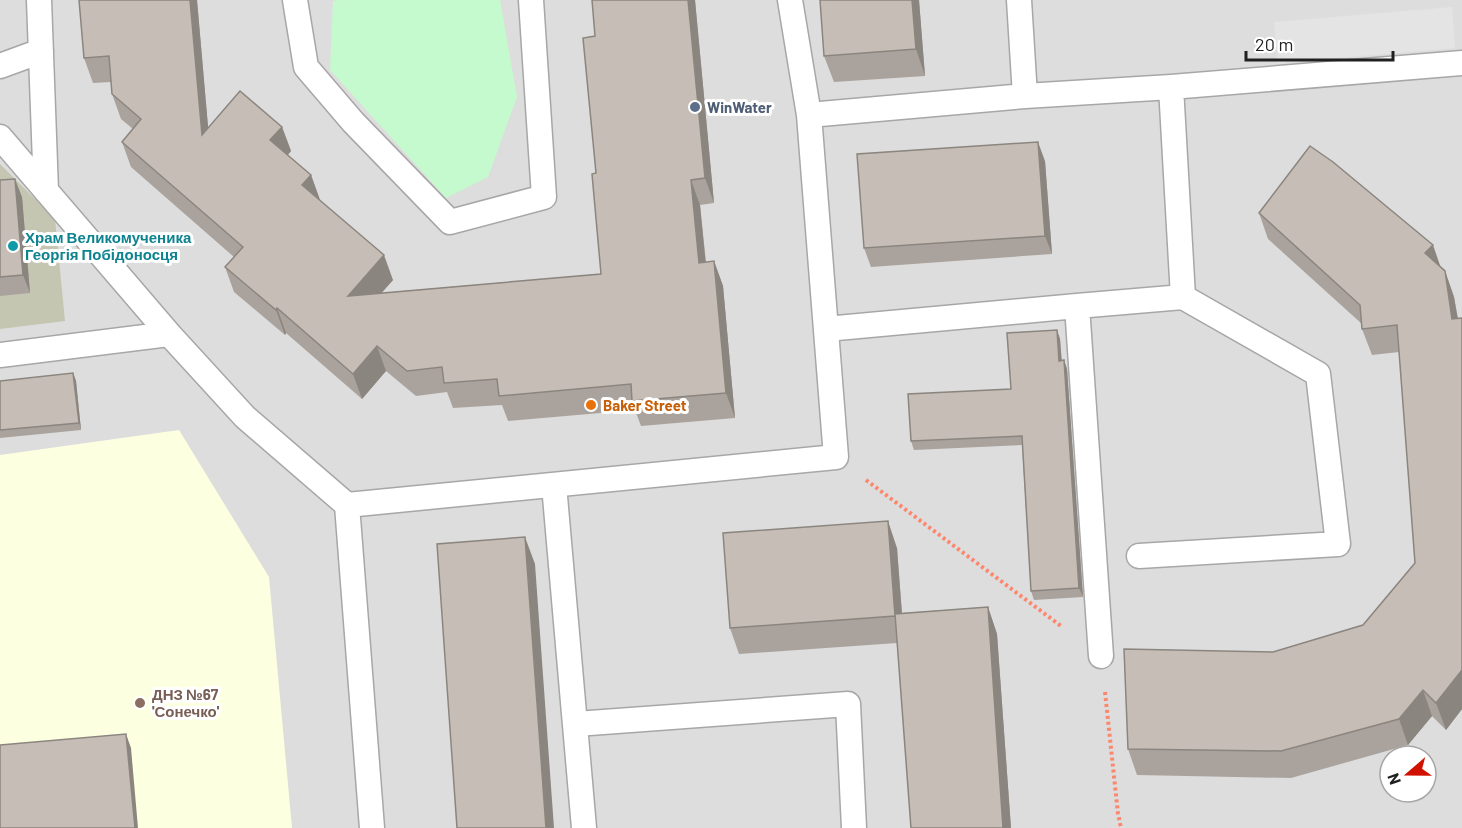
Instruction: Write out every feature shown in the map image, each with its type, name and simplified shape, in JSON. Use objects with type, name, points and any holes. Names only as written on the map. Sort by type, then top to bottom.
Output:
[{"type":"lane","points":[[39,0],[46,191]]},
{"type":"lane","points":[[295,0],[306,68],[353,122],[450,222],[544,197],[531,0]]},
{"type":"lane","points":[[347,506],[836,457],[808,115],[790,0]]},
{"type":"lane","points":[[1019,0],[1025,96]]},
{"type":"lane","points":[[0,66],[41,51]]},
{"type":"lane","points":[[808,115],[1462,63]]},
{"type":"lane","points":[[1171,87],[1183,297]]},
{"type":"lane","points":[[0,137],[169,334],[245,417],[347,506],[372,828]]},
{"type":"lane","points":[[826,329],[1183,297],[1318,374],[1338,544],[1139,556]]},
{"type":"lane","points":[[1077,306],[1101,656]]},
{"type":"lane","points":[[0,355],[169,334]]},
{"type":"lane","points":[[554,485],[585,828]]},
{"type":"lane","points":[[576,724],[848,704],[854,828]]},
{"type":"path","points":[[836,457],[1101,656],[1121,828]]},
{"type":"shaded area","points":[[0,0],[1462,0],[1462,828],[0,828]]},
{"type":"shaded area","points":[[1452,7],[1455,48],[1278,63],[1274,22]]},
{"type":"shaded area","points":[[0,164],[55,219],[65,321],[0,329]]},
{"type":"shaded area","name":"ДНЗ №67 'Сонечко'","points":[[179,430],[269,577],[292,828],[0,828],[0,455]]},
{"type":"green space","points":[[500,0],[517,97],[488,177],[446,198],[330,70],[333,1]]},
{"type":"building","points":[[79,0],[190,0],[202,135],[240,91],[282,127],[270,140],[311,175],[302,185],[384,255],[348,296],[601,274],[592,174],[596,173],[583,38],[595,36],[592,0],[688,0],[705,178],[691,180],[699,263],[714,261],[726,393],[632,401],[631,384],[499,396],[497,379],[444,383],[442,367],[407,371],[377,346],[353,374],[277,308],[276,310],[225,267],[243,247],[122,142],[141,119],[112,94],[109,56],[84,58]]},
{"type":"building","points":[[820,0],[912,0],[916,49],[824,56]]},
{"type":"building","points":[[1038,142],[1045,236],[864,248],[857,154]]},
{"type":"building","points":[[1310,146],[1333,162],[1433,245],[1425,253],[1445,271],[1452,319],[1462,318],[1462,670],[1436,703],[1423,690],[1399,719],[1281,751],[1128,749],[1124,649],[1273,652],[1363,625],[1415,563],[1397,325],[1362,329],[1360,305],[1259,213]]},
{"type":"building","name":"Храм Великомученика Георгія Побідоносця","points":[[15,179],[23,275],[0,277],[0,180]]},
{"type":"building","points":[[1057,330],[1059,361],[1064,360],[1079,588],[1031,591],[1022,436],[911,441],[908,394],[1011,389],[1007,333]]},
{"type":"building","points":[[73,373],[79,423],[0,430],[0,381]]},
{"type":"building","points":[[888,521],[895,616],[730,628],[723,533]]},
{"type":"building","points":[[525,537],[546,828],[457,828],[437,544]]},
{"type":"building","points":[[988,607],[1003,828],[911,828],[895,614]]},
{"type":"building","points":[[126,734],[135,828],[0,828],[0,745]]},
{"type":"place","name":"WinWater","points":[[695,107]]},
{"type":"place","name":"Храм Великомученика Георгія Побідоносця","points":[[13,246]]},
{"type":"place","name":"Baker Street","points":[[591,405]]},
{"type":"place","name":"ДНЗ №67 'Сонечко'","points":[[140,703]]}]
